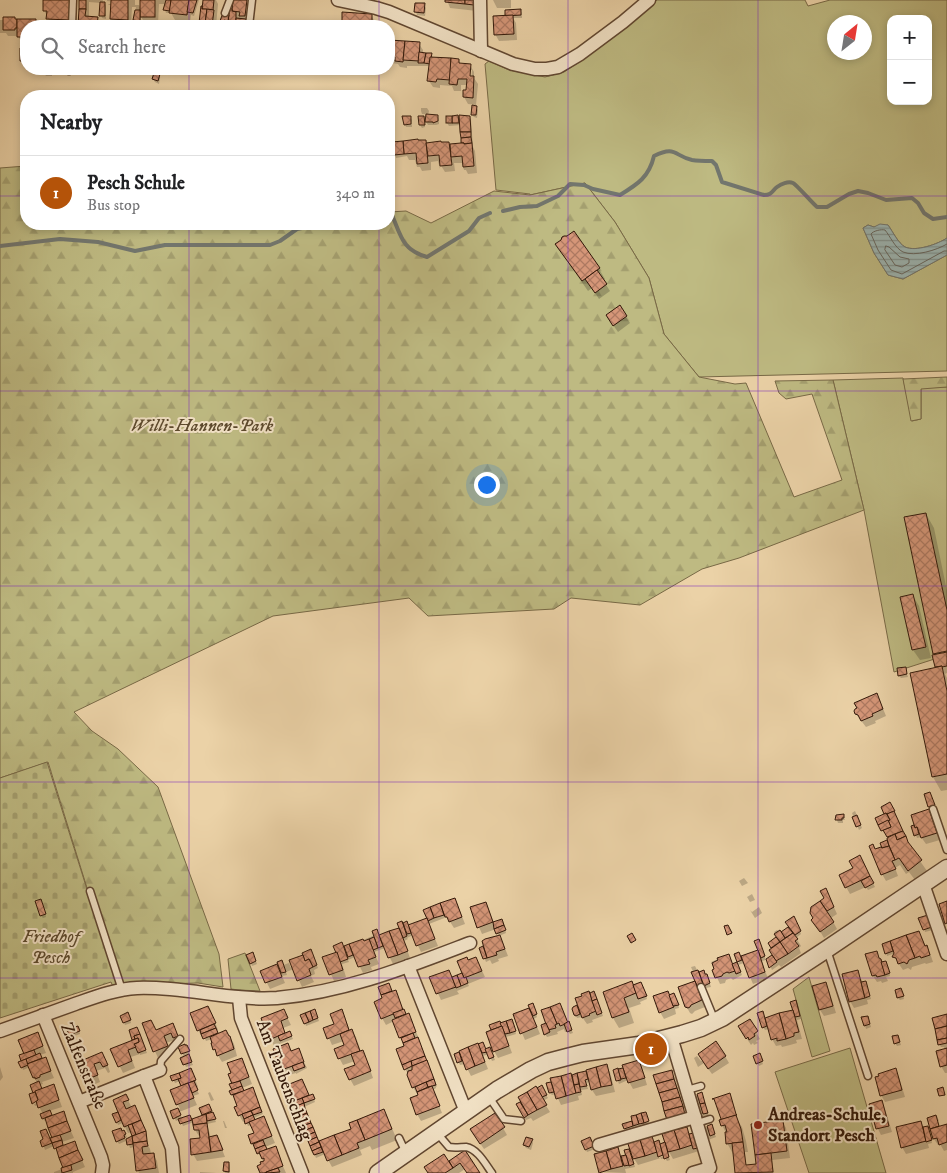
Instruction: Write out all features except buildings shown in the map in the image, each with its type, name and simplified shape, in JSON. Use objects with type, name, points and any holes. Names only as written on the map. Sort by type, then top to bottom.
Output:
[{"type":"street","points":[[338,0],[389,12],[519,66],[542,69],[553,68],[569,61],[602,39],[650,0]]},
{"type":"street","points":[[480,0],[481,51]]},
{"type":"street","points":[[378,1173],[518,1076],[548,1062],[671,1037],[692,1031],[732,1012],[947,868]]},
{"type":"street","points":[[923,884],[947,954]]},
{"type":"street","name":"Am Taubenschlag","points":[[43,1016],[105,994],[136,988],[164,988],[239,998],[277,998],[331,990],[377,977],[470,943]]},
{"type":"street","points":[[408,966],[466,1112]]},
{"type":"street","name":"Am Taubenschlag","points":[[239,998],[241,1018],[302,1173]]},
{"type":"street","name":"Zalfenstraße","points":[[0,1031],[43,1016],[101,1157],[102,1173]]},
{"type":"street","points":[[671,1037],[710,1168],[693,1173]]},
{"type":"street","points":[[79,1102],[160,1070]]},
{"type":"street","points":[[144,1076],[172,1148],[174,1173]]},
{"type":"street","points":[[599,1145],[696,1120]]},
{"type":"lane","points":[[72,20],[73,0]]},
{"type":"lane","points":[[225,13],[230,0]]},
{"type":"lane","points":[[250,20],[252,0]]},
{"type":"lane","points":[[933,809],[947,850]]},
{"type":"lane","points":[[90,891],[122,990]]},
{"type":"lane","points":[[827,949],[868,1076]]},
{"type":"lane","points":[[701,987],[715,1021]]},
{"type":"lane","points":[[160,1070],[161,1061],[180,1039]]},
{"type":"lane","points":[[687,1090],[701,1086]]},
{"type":"lane","points":[[488,1096],[504,1119],[521,1121]]},
{"type":"lane","points":[[696,1120],[710,1119]]},
{"type":"lane","points":[[436,1132],[450,1147],[472,1149],[492,1173]]},
{"type":"lane","points":[[399,1138],[406,1153]]},
{"type":"green space","points":[[657,0],[805,0],[808,6],[830,0],[947,0],[947,238],[927,247],[915,249],[905,247],[900,243],[888,225],[874,227],[868,225],[863,228],[874,253],[888,275],[903,279],[947,255],[947,371],[699,377],[664,334],[649,278],[615,222],[585,183],[530,195],[496,190],[485,64],[489,61],[509,70],[545,77],[564,72],[635,20]]},
{"type":"green space","name":"Willi-Hannen-Park","points":[[20,166],[20,230],[395,230],[395,212],[406,211],[431,223],[494,191],[530,195],[585,183],[615,222],[649,278],[664,334],[699,377],[735,384],[746,383],[794,497],[842,480],[812,394],[786,399],[779,393],[775,381],[833,380],[864,510],[739,558],[702,569],[640,605],[571,598],[554,609],[428,616],[409,598],[273,616],[74,712],[92,731],[118,749],[158,787],[219,954],[223,987],[198,983],[118,988],[48,762],[0,778],[0,168]]},
{"type":"green space","points":[[947,377],[947,387],[921,389],[921,419],[911,421],[903,379]]},
{"type":"green space","points":[[903,378],[912,421],[921,419],[921,388],[947,387],[947,655],[894,672],[864,510],[833,380]]},
{"type":"green space","name":"Friedhof Pesch","points":[[47,762],[118,988],[114,989],[111,982],[0,1018],[0,778]]},
{"type":"green space","points":[[245,953],[260,991],[231,989],[228,959]]},
{"type":"green space","points":[[809,977],[830,1051],[812,1057],[793,989]]},
{"type":"green space","points":[[850,1048],[886,1173],[809,1173],[775,1072]]},
{"type":"water","points":[[880,224],[888,225],[900,243],[905,247],[915,249],[927,247],[947,238],[947,255],[903,279],[888,275],[874,253],[863,228],[868,225],[874,227]]},
{"type":"waterway","points":[[503,211],[537,206],[558,196],[570,184],[584,185],[620,195],[646,175],[654,156],[671,151],[692,160],[712,161],[716,165],[722,182],[764,195],[770,194],[777,187],[791,182],[817,207],[827,207],[858,191],[886,200],[912,198],[918,203],[924,213],[933,219],[947,217]]},
{"type":"waterway","points":[[395,223],[400,236],[407,246],[427,257],[469,231],[479,218],[490,213]]},
{"type":"waterway","points":[[0,246],[60,239],[98,242],[135,251],[165,245],[270,245],[280,241],[296,230]]},
{"type":"place","name":"Pesch Schule","points":[[651,1049]]},
{"type":"place","name":"Andreas-Schule, Standort Pesch","points":[[758,1125]]}]
